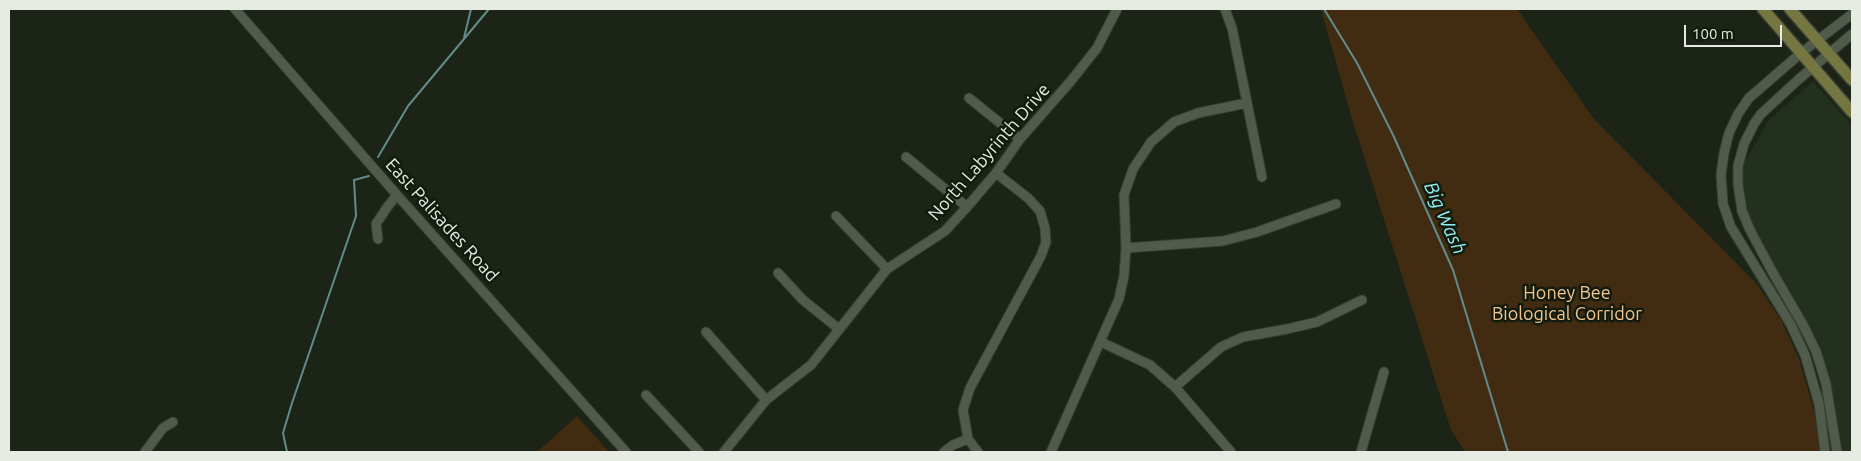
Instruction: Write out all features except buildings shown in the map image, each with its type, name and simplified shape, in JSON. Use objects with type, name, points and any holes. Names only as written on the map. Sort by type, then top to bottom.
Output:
[{"type":"main road","points":[[1763,9],[1852,112]]},
{"type":"main road","points":[[1790,9],[1852,80]]},
{"type":"street","name":"East Palisades Road","points":[[235,9],[397,195],[626,452]]},
{"type":"street","name":"North Labyrinth Drive","points":[[724,452],[766,400],[810,365],[887,269],[945,231],[967,207],[996,173],[1020,139],[1097,48],[1117,9]]},
{"type":"street","points":[[1225,9],[1232,28],[1262,177]]},
{"type":"street","points":[[1825,452],[1819,404],[1805,355],[1790,323],[1731,227],[1723,204],[1721,185],[1722,164],[1726,143],[1738,114],[1757,90],[1852,14]]},
{"type":"street","points":[[1837,452],[1828,392],[1816,351],[1750,230],[1742,211],[1738,184],[1740,156],[1754,124],[1770,105],[1852,34]]},
{"type":"street","points":[[969,98],[1020,139]]},
{"type":"street","points":[[1051,452],[1119,299],[1124,276],[1126,248],[1124,195],[1133,169],[1151,142],[1174,122],[1198,113],[1248,103]]},
{"type":"street","points":[[906,157],[967,207]]},
{"type":"street","points":[[978,452],[968,439],[963,410],[970,388],[1041,256],[1046,242],[1046,228],[1040,211],[1028,198],[996,173]]},
{"type":"street","points":[[378,239],[376,224],[397,195]]},
{"type":"street","points":[[1126,248],[1223,241],[1257,232],[1336,204]]},
{"type":"street","points":[[836,216],[887,269]]},
{"type":"street","points":[[778,273],[803,300],[839,329]]},
{"type":"street","points":[[1175,387],[1221,347],[1243,337],[1317,322],[1362,300]]},
{"type":"street","points":[[706,332],[766,400]]},
{"type":"street","points":[[1100,342],[1150,365],[1175,387],[1230,452]]},
{"type":"street","points":[[1361,452],[1384,372]]},
{"type":"street","points":[[646,395],[699,452]]},
{"type":"street","points":[[145,452],[163,428],[173,422]]},
{"type":"street","points":[[944,452],[953,445],[968,439]]},
{"type":"shaded area","points":[[1813,81],[1852,126],[1852,452],[1839,452],[1820,344],[1773,272],[1745,212],[1742,167],[1768,121]]},
{"type":"green space","name":"Honey Bee Biological Corridor","points":[[1321,9],[1517,9],[1594,119],[1756,283],[1781,320],[1799,359],[1814,411],[1820,452],[1465,452],[1451,430],[1352,119]]},
{"type":"green space","points":[[577,416],[609,452],[537,452]]},
{"type":"waterway","points":[[464,38],[471,9]]},
{"type":"waterway","points":[[378,157],[408,106],[489,9]]},
{"type":"waterway","name":"Big Wash","points":[[1324,9],[1357,63],[1394,137],[1453,270],[1508,452]]},
{"type":"waterway","points":[[287,452],[283,433],[356,216],[354,180],[369,176]]}]
